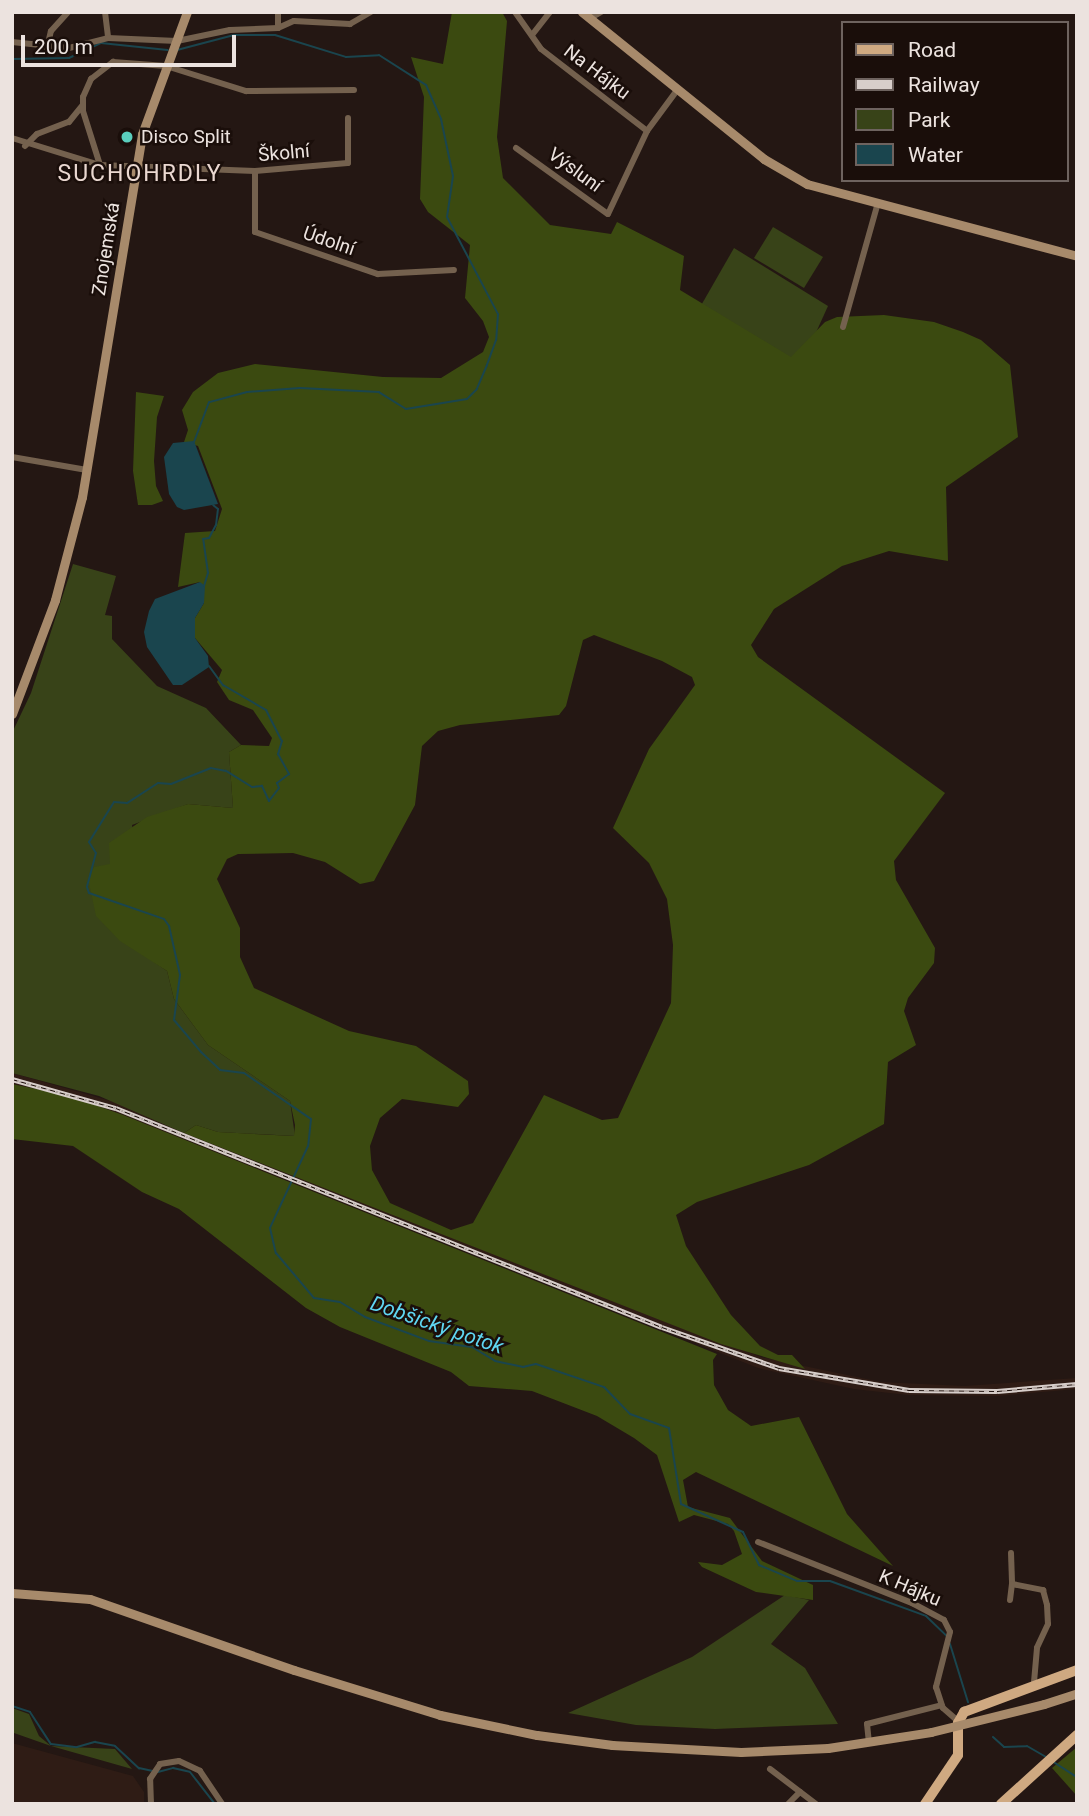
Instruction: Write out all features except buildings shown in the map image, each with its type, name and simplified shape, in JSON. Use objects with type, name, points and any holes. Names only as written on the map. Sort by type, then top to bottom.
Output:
[{"type":"main road","name":"Znojemská","points":[[12,714],[55,600],[82,497],[136,169],[150,104],[187,12]]},
{"type":"main road","points":[[586,15],[764,159],[807,184],[877,206],[1077,256]]},
{"type":"main road","points":[[12,1593],[90,1599],[307,1674],[440,1715],[537,1735],[707,1751],[793,1750],[869,1743],[931,1732],[1044,1704],[1077,1693]]},
{"type":"main road","points":[[925,1804],[958,1755],[958,1721],[971,1708],[1077,1670]]},
{"type":"main road","points":[[1001,1804],[1077,1735]]},
{"type":"street","points":[[47,48],[51,31],[68,12]]},
{"type":"street","points":[[105,12],[108,38]]},
{"type":"street","points":[[278,12],[278,28]]},
{"type":"street","points":[[12,42],[47,48],[108,38],[177,41],[230,30],[278,28],[294,21],[351,24],[371,12]]},
{"type":"street","name":"Na Hájku","points":[[515,12],[541,49],[648,131]]},
{"type":"street","points":[[532,35],[550,12]]},
{"type":"street","points":[[586,15],[601,12]]},
{"type":"street","points":[[25,146],[37,134],[69,122],[82,105],[91,79],[113,62],[166,66],[246,91],[354,90]]},
{"type":"street","points":[[648,131],[682,92]]},
{"type":"street","points":[[82,105],[100,165]]},
{"type":"street","name":"Školní","points":[[12,138],[25,146],[100,165],[136,169],[255,172],[348,163],[348,118]]},
{"type":"street","name":"Výsluní","points":[[516,148],[608,214],[648,131]]},
{"type":"street","name":"Údolní","points":[[255,172],[255,232],[378,274],[454,270]]},
{"type":"street","points":[[844,327],[877,206]]},
{"type":"street","points":[[12,457],[87,470]]},
{"type":"street","name":"K Hájku","points":[[758,1542],[912,1602],[944,1620],[950,1632],[936,1683],[942,1705]]},
{"type":"street","points":[[1010,1600],[1011,1553]]},
{"type":"street","points":[[1012,1584],[1043,1590],[1048,1625],[1037,1648],[1029,1686]]},
{"type":"street","points":[[869,1743],[867,1724],[942,1705],[958,1721]]},
{"type":"street","points":[[151,1804],[151,1777],[160,1764],[190,1764],[222,1804]]},
{"type":"street","points":[[770,1769],[816,1804]]},
{"type":"street","points":[[788,1804],[800,1792]]},
{"type":"shaded area","points":[[12,1073],[118,1103],[184,1133],[761,1357],[881,1382],[964,1386],[1077,1378],[1077,1389],[997,1396],[908,1395],[854,1389],[758,1368],[123,1115],[70,1096],[12,1084]]},
{"type":"shaded area","points":[[12,1743],[133,1776],[144,1792],[144,1804],[12,1804]]},
{"type":"green space","points":[[452,12],[502,12],[507,21],[497,137],[503,178],[550,225],[611,234],[617,222],[684,256],[680,290],[791,357],[825,322],[837,317],[884,315],[934,322],[963,332],[981,340],[1010,365],[1018,437],[946,487],[948,561],[889,551],[842,566],[774,609],[751,645],[758,657],[945,793],[894,861],[896,880],[935,948],[934,963],[908,998],[904,1011],[916,1045],[888,1062],[884,1124],[809,1165],[697,1202],[676,1215],[686,1246],[731,1315],[760,1346],[778,1355],[792,1355],[805,1369],[721,1344],[184,1133],[196,1125],[218,1132],[294,1136],[295,1125],[290,1101],[208,1045],[174,999],[167,971],[120,941],[96,916],[88,878],[94,867],[110,864],[109,843],[147,817],[188,804],[233,808],[229,752],[241,745],[269,746],[272,738],[253,710],[229,700],[217,682],[222,670],[195,638],[195,618],[204,603],[200,582],[178,587],[185,533],[215,531],[222,509],[198,446],[184,442],[188,430],[182,410],[193,392],[218,373],[255,364],[383,377],[441,378],[483,352],[489,337],[483,321],[465,298],[470,245],[428,212],[420,199],[424,97],[411,57],[443,64]],"holes":[[[594,635],[662,661],[692,677],[695,685],[649,749],[613,828],[649,863],[667,899],[673,945],[671,1003],[618,1118],[602,1120],[544,1095],[473,1223],[451,1230],[390,1203],[372,1170],[370,1146],[380,1118],[402,1099],[458,1107],[469,1094],[468,1081],[416,1046],[349,1031],[254,988],[240,957],[240,928],[217,879],[227,859],[238,854],[293,853],[325,862],[360,884],[374,881],[415,805],[422,746],[438,731],[460,725],[559,715],[566,706],[583,640]]]},
{"type":"green space","points":[[773,227],[823,257],[804,288],[754,258]]},
{"type":"green space","points":[[734,248],[828,306],[799,370],[699,309]]},
{"type":"green space","points":[[136,392],[164,396],[157,417],[154,461],[156,486],[163,501],[152,505],[138,505],[133,471]]},
{"type":"green space","points":[[73,564],[116,576],[105,615],[112,616],[112,639],[157,686],[206,708],[241,745],[229,752],[233,808],[188,804],[132,825],[154,962],[167,971],[174,999],[208,1045],[290,1101],[295,1136],[218,1132],[196,1125],[184,1133],[99,1096],[12,1073],[12,733],[31,693]]},
{"type":"green space","points":[[12,1084],[70,1096],[123,1115],[717,1354],[713,1360],[714,1385],[728,1410],[751,1426],[799,1417],[847,1514],[893,1566],[696,1472],[683,1480],[688,1507],[730,1518],[762,1561],[813,1585],[813,1600],[756,1592],[702,1567],[698,1562],[722,1565],[742,1554],[734,1531],[728,1524],[694,1515],[679,1522],[657,1455],[634,1438],[597,1416],[532,1391],[469,1386],[451,1372],[340,1327],[306,1308],[179,1209],[142,1192],[73,1146],[12,1139]]},
{"type":"green space","points":[[785,1595],[809,1600],[771,1644],[805,1668],[838,1724],[715,1729],[636,1725],[568,1713],[692,1657]]},
{"type":"green space","points":[[12,1708],[29,1714],[39,1736],[51,1746],[14,1733],[12,1735]]},
{"type":"green space","points":[[51,1746],[115,1749],[132,1769]]},
{"type":"green space","points":[[1077,1747],[1077,1796],[1052,1768]]},
{"type":"water","points":[[194,441],[218,504],[184,510],[177,507],[169,494],[164,457],[173,443]]},
{"type":"water","points":[[200,582],[205,586],[204,603],[195,618],[195,638],[208,656],[209,667],[182,685],[173,685],[147,647],[144,632],[149,611],[155,599]]},
{"type":"waterway","name":"Dobšický potok","points":[[177,50],[234,35],[275,35],[346,57],[379,55],[426,85],[441,119],[453,176],[447,217],[498,314],[496,340],[487,365],[477,389],[467,399],[406,409],[379,392],[300,388],[247,392],[209,402],[194,442]]},
{"type":"waterway","name":"Dobšický potok","points":[[12,59],[69,58],[101,43],[168,50]]},
{"type":"waterway","name":"Dobšický potok","points":[[204,586],[208,573],[203,539],[209,538],[216,525],[218,509],[213,505]]},
{"type":"waterway","name":"Dobšický potok","points":[[209,666],[223,685],[266,710],[282,741],[278,754],[289,774],[277,783],[279,788],[269,801],[262,786],[252,787],[226,771],[211,768],[171,784],[158,783],[127,803],[114,802],[89,842],[96,853],[87,887],[89,893],[164,919],[169,926],[180,975],[174,1020],[220,1070],[244,1073],[311,1119],[308,1146],[270,1228],[276,1253],[314,1298],[340,1302],[365,1317],[429,1341],[472,1347],[495,1361],[523,1367],[536,1364],[604,1387],[630,1414],[669,1428],[681,1504],[743,1532],[759,1565],[797,1581],[830,1581],[926,1616],[947,1636]]},
{"type":"waterway","name":"Dobšický potok","points":[[950,1644],[968,1702]]},
{"type":"waterway","points":[[12,1706],[30,1712],[51,1744],[77,1747],[95,1742],[115,1746],[139,1768],[153,1771]]},
{"type":"waterway","name":"Dobšický potok","points":[[993,1737],[1004,1747],[1027,1746],[1048,1758]]},
{"type":"waterway","name":"Dobšický potok","points":[[1052,1761],[1077,1777]]},
{"type":"waterway","points":[[158,1772],[173,1768],[190,1772],[215,1804]]},
{"type":"railway","points":[[12,1079],[116,1108],[662,1327],[779,1368],[909,1390],[997,1391],[1077,1384]]},
{"type":"place","name":"Disco Split","points":[[127,137]]},
{"type":"district","name":"SUCHOHRDLY","points":[[140,174]]}]
